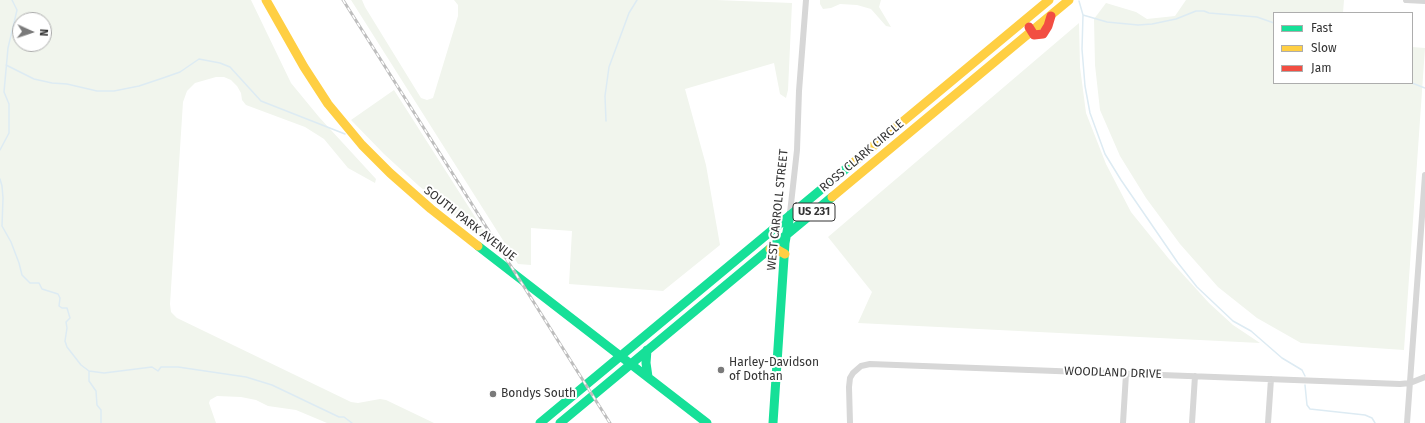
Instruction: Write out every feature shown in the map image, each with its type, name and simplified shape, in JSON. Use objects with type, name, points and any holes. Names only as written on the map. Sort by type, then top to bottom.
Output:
[{"type":"main road","name":"SOUTH PARK AVENUE","points":[[266,0],[314,83],[340,119],[378,161],[418,199],[706,423]]},
{"type":"main road","name":"ROSS CLARK CIRCLE","points":[[540,423],[1049,0]]},
{"type":"main road","name":"ROSS CLARK CIRCLE","points":[[560,423],[1069,0]]},
{"type":"main road","points":[[1031,15],[1029,27],[1031,32]]},
{"type":"main road","points":[[953,80],[962,89]]},
{"type":"main road","name":"WEST CARROLL STREET","points":[[773,423],[784,254],[790,215]]},
{"type":"main road","points":[[770,249],[776,249],[784,254]]},
{"type":"main road","points":[[730,265],[738,275]]},
{"type":"main road","points":[[669,316],[677,326]]},
{"type":"main road","points":[[647,350],[646,363],[648,377]]},
{"type":"street","name":"WEST CARROLL STREET","points":[[790,215],[806,0]]},
{"type":"street","points":[[1406,0],[1425,1]]},
{"type":"street","points":[[1407,423],[1425,175]]},
{"type":"street","name":"WOODLAND DRIVE","points":[[850,423],[849,382],[853,373],[857,369],[866,365],[876,364],[1400,384],[1410,383],[1425,378]]},
{"type":"street","points":[[1123,423],[1126,374]]},
{"type":"street","points":[[1192,423],[1196,376]]},
{"type":"street","points":[[1268,423],[1271,379]]},
{"type":"shaded area","points":[[0,0],[251,0],[291,83],[319,117],[376,179],[375,183],[348,168],[324,139],[305,127],[246,105],[242,100],[241,93],[237,86],[231,80],[224,77],[216,77],[195,83],[187,91],[183,102],[170,304],[171,312],[177,318],[351,402],[358,403],[380,399],[386,400],[434,423],[327,423],[296,410],[268,406],[256,400],[241,397],[217,396],[210,400],[209,403],[216,423],[0,423]]},
{"type":"shaded area","points":[[351,0],[362,0],[421,98],[427,100],[433,98],[458,16],[458,5],[454,0],[716,0],[792,3],[788,90],[786,98],[780,94],[774,63],[685,89],[706,165],[720,245],[663,291],[569,284],[572,231],[531,228],[531,265],[518,264]]},
{"type":"shaded area","points":[[820,0],[881,0],[879,7],[891,27],[886,26],[871,9],[857,5],[840,4],[831,8],[823,9],[820,4]]},
{"type":"shaded area","points":[[1186,0],[1344,0],[1343,12],[1273,12],[1273,84],[1413,84],[1413,47],[1425,48],[1404,350],[1301,343],[1257,318],[1218,287],[1180,244],[1146,198],[1120,156],[1100,110],[1095,65],[1094,19],[1106,3],[1136,12],[1147,19],[1175,16]]},
{"type":"shaded area","points":[[1079,23],[1080,67],[1086,113],[1106,164],[1131,212],[1169,259],[1209,303],[1233,325],[1260,343],[858,323],[872,292],[828,237]]},
{"type":"shaded area","points":[[394,90],[493,245],[419,186],[384,154],[351,120]]},
{"type":"waterway","points":[[0,150],[9,133],[9,104],[4,92],[8,48],[17,10],[12,0]]},
{"type":"waterway","points":[[606,121],[605,96],[609,67],[629,13],[637,0]]},
{"type":"waterway","points":[[1079,1],[1083,15],[1082,49],[1085,86],[1090,113],[1105,154],[1178,263],[1197,287],[1233,321],[1251,331],[1282,358],[1302,370],[1305,376]]},
{"type":"waterway","points":[[1083,15],[1107,22],[1138,25],[1176,19],[1196,11],[1204,11],[1209,13],[1257,17],[1273,23]]},
{"type":"waterway","points":[[6,65],[34,79],[52,83],[67,84],[97,91],[114,91],[139,86],[180,72],[199,59],[220,63],[230,67],[261,101],[345,134]]},
{"type":"waterway","points":[[1413,83],[1425,88]]},
{"type":"waterway","points":[[0,179],[3,198],[2,226],[11,242],[22,275],[30,283],[39,283],[42,289],[58,294],[60,298],[59,306],[62,308],[67,308],[70,318],[66,322],[67,328],[65,341],[67,347],[81,365],[89,371],[89,381],[96,391],[97,405],[101,410],[101,423]]},
{"type":"waterway","points":[[89,371],[104,373],[152,367],[158,371],[161,367],[178,367],[246,377],[272,385],[339,417],[344,417],[352,423]]},
{"type":"waterway","points":[[1305,385],[1307,405],[1310,409],[1365,415],[1372,418],[1375,423]]},
{"type":"railway","points":[[343,0],[610,423]]},
{"type":"traffic: fast","points":[[540,423],[853,163]]},
{"type":"traffic: fast","points":[[560,423],[832,197]]},
{"type":"traffic: fast","points":[[773,423],[785,243],[790,215]]},
{"type":"traffic: fast","points":[[478,246],[707,423]]},
{"type":"traffic: fast","points":[[647,350],[646,363],[648,377]]},
{"type":"traffic: slow","points":[[266,0],[304,67],[328,104],[362,145],[390,173],[431,209],[478,246]]},
{"type":"traffic: slow","points":[[853,163],[1049,0]]},
{"type":"traffic: slow","points":[[832,197],[1069,0]]},
{"type":"traffic: slow","points":[[770,249],[776,249],[785,254]]},
{"type":"traffic: jam","points":[[1029,27],[1034,35],[1043,34],[1048,26],[1051,16]]},
{"type":"place","name":"Harley-Davidson of Dothan","points":[[721,370]]},
{"type":"place","name":"Bondys South","points":[[493,394]]}]
